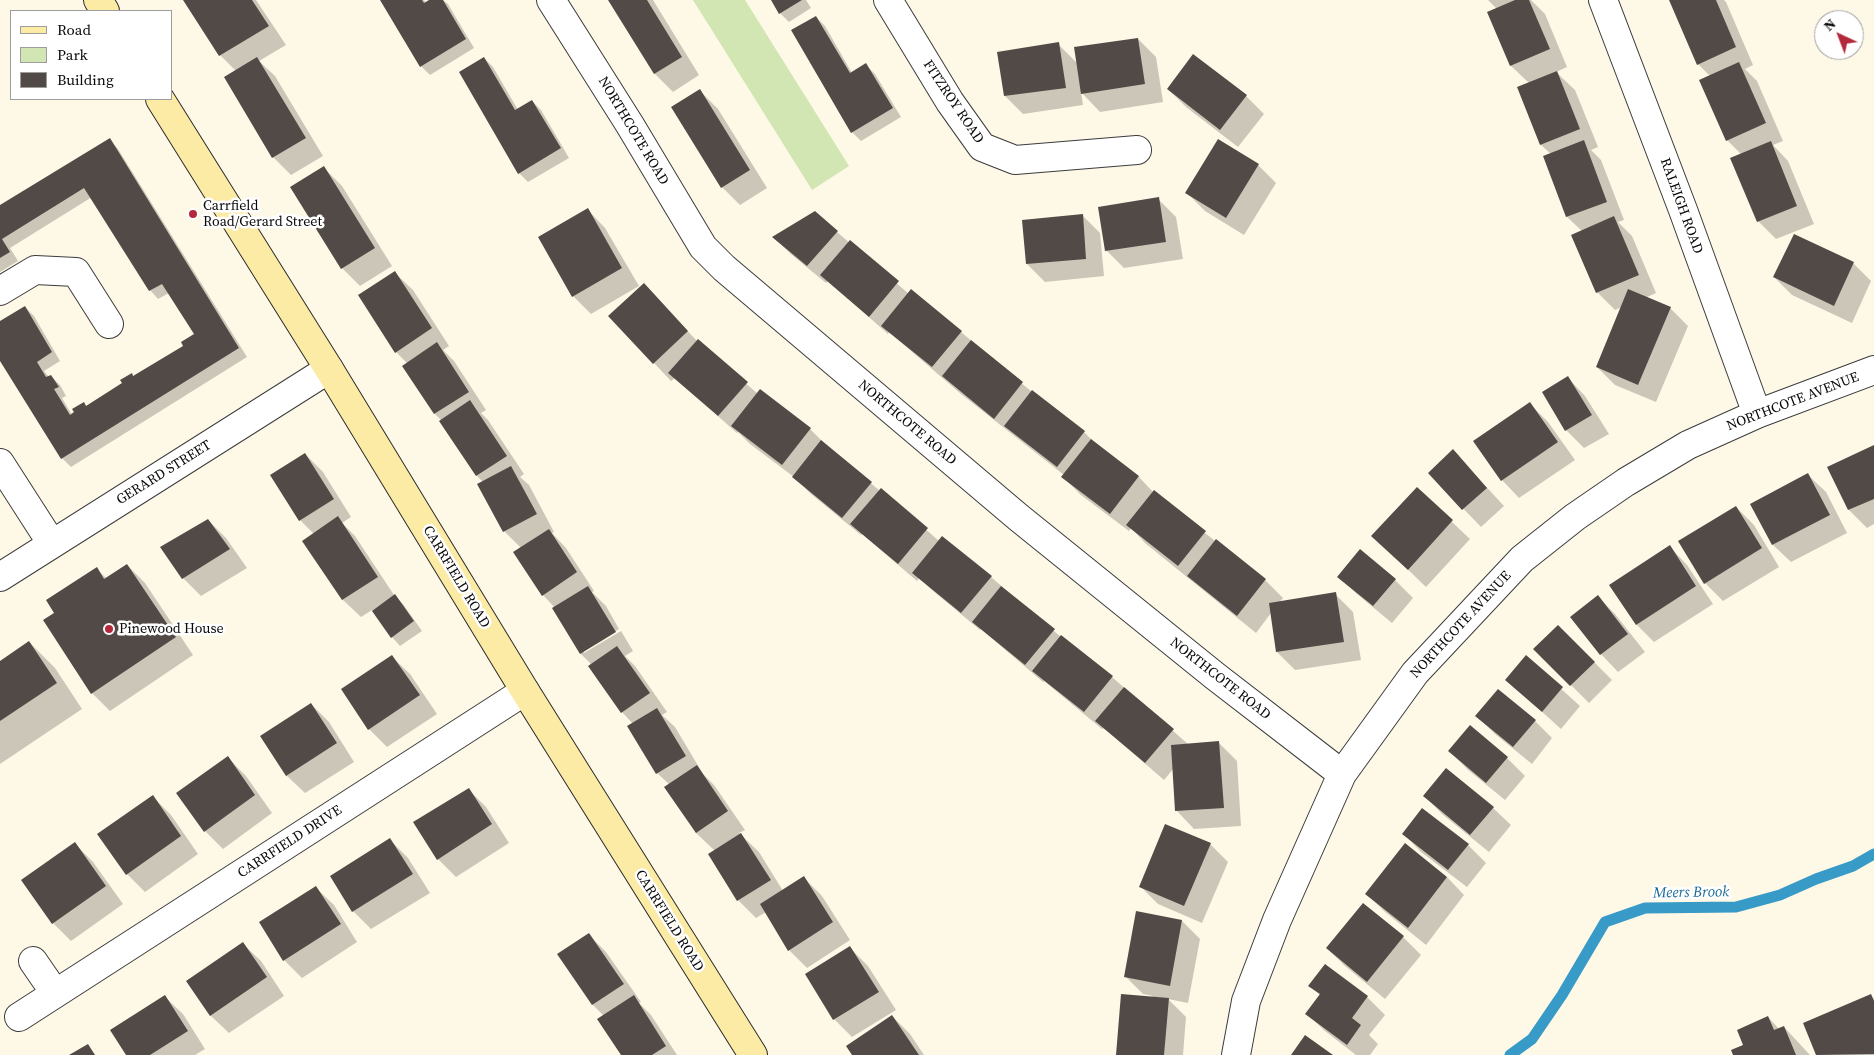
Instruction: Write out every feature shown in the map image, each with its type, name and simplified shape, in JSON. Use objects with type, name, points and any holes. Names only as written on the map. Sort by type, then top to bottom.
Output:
[{"type":"street","name":"NORTHCOTE ROAD","points":[[551,0],[630,125],[703,248],[724,268],[1018,517],[1215,676],[1342,774]]},
{"type":"street","name":"FITZROY ROAD","points":[[888,0],[950,102],[982,147],[1015,160],[1137,150]]},
{"type":"street","name":"RALEIGH ROAD","points":[[1602,0],[1683,210],[1757,414]]},
{"type":"street","name":"CARRFIELD ROAD","points":[[161,100],[329,369],[525,692],[753,1055]]},
{"type":"street","points":[[0,291],[35,270],[76,272],[109,324]]},
{"type":"street","name":"GERARD STREET","points":[[0,577],[329,369]]},
{"type":"street","name":"NORTHCOTE AVENUE","points":[[1236,1055],[1249,992],[1277,920],[1342,774],[1415,673],[1522,560],[1575,517],[1626,482],[1688,445],[1757,414],[1874,370]]},
{"type":"street","points":[[0,463],[52,544]]},
{"type":"street","name":"CARRFIELD DRIVE","points":[[18,1017],[525,692]]},
{"type":"street","points":[[33,961],[56,993]]},
{"type":"green space","points":[[693,0],[745,0],[849,166],[812,190]]},
{"type":"building","points":[[183,0],[252,0],[269,26],[219,56]]},
{"type":"building","points":[[380,0],[422,0],[424,3],[429,0],[443,0],[466,39],[420,67]]},
{"type":"building","points":[[608,0],[647,0],[682,57],[654,74]]},
{"type":"building","points":[[771,0],[802,0],[779,14]]},
{"type":"building","points":[[1515,0],[1529,0],[1550,49],[1510,66],[1487,12]]},
{"type":"building","points":[[1669,0],[1716,0],[1736,47],[1697,65]]},
{"type":"building","points":[[816,16],[850,73],[866,63],[893,108],[851,133],[791,30]]},
{"type":"building","points":[[1138,38],[1145,84],[1081,94],[1074,47]]},
{"type":"building","points":[[1059,42],[1066,88],[1004,96],[997,52]]},
{"type":"building","points":[[1193,54],[1247,95],[1220,130],[1167,89]]},
{"type":"building","points":[[257,57],[306,138],[272,158],[224,77]]},
{"type":"building","points":[[484,57],[515,110],[532,100],[561,148],[518,174],[459,72]]},
{"type":"building","points":[[1739,62],[1766,123],[1726,141],[1699,80]]},
{"type":"building","points":[[1557,71],[1580,129],[1540,145],[1517,87]]},
{"type":"building","points":[[700,89],[750,170],[721,188],[671,107]]},
{"type":"building","points":[[110,138],[239,348],[61,459],[0,361],[0,321],[25,306],[52,352],[37,362],[46,377],[51,375],[59,387],[54,389],[70,415],[74,412],[72,409],[84,402],[86,406],[122,383],[120,380],[132,373],[133,376],[183,346],[181,342],[194,334],[162,284],[149,291],[84,188],[2,239],[10,252],[0,258],[0,205]]},
{"type":"building","points":[[1218,139],[1259,164],[1226,218],[1185,193]]},
{"type":"building","points":[[1584,140],[1607,202],[1566,217],[1543,156]]},
{"type":"building","points":[[1771,141],[1797,206],[1757,222],[1730,158]]},
{"type":"building","points":[[324,166],[375,248],[341,269],[290,187]]},
{"type":"building","points":[[1159,197],[1166,242],[1105,251],[1098,207]]},
{"type":"building","points":[[588,208],[622,268],[572,297],[538,237]]},
{"type":"building","points":[[815,211],[838,231],[807,266],[772,237]]},
{"type":"building","points":[[1083,214],[1086,259],[1026,264],[1022,220]]},
{"type":"building","points":[[1614,216],[1639,275],[1596,293],[1571,235]]},
{"type":"building","points":[[1794,234],[1854,262],[1834,306],[1773,277]]},
{"type":"building","points":[[850,240],[899,281],[869,317],[820,275]]},
{"type":"building","points":[[395,271],[432,328],[395,353],[358,295]]},
{"type":"building","points":[[644,283],[688,331],[653,364],[608,316]]},
{"type":"building","points":[[911,289],[962,331],[932,367],[881,326]]},
{"type":"building","points":[[1628,289],[1671,307],[1638,385],[1596,367]]},
{"type":"building","points":[[698,339],[748,382],[718,416],[668,373]]},
{"type":"building","points":[[971,340],[1023,382],[994,419],[942,376]]},
{"type":"building","points":[[437,342],[469,392],[434,414],[402,366]]},
{"type":"building","points":[[1568,376],[1592,415],[1565,431],[1542,392]]},
{"type":"building","points":[[760,389],[811,428],[782,465],[731,426]]},
{"type":"building","points":[[1032,390],[1085,431],[1057,467],[1004,426]]},
{"type":"building","points":[[470,400],[507,456],[476,476],[439,421]]},
{"type":"building","points":[[1530,402],[1558,442],[1501,481],[1473,441]]},
{"type":"building","points":[[1091,439],[1139,476],[1110,514],[1061,477]]},
{"type":"building","points":[[821,440],[872,482],[842,518],[792,477]]},
{"type":"building","points":[[1874,445],[1874,499],[1848,510],[1827,467]]},
{"type":"building","points":[[1453,449],[1487,488],[1462,510],[1428,473]]},
{"type":"building","points":[[305,453],[334,499],[299,521],[270,475]]},
{"type":"building","points":[[511,466],[537,514],[503,532],[477,484]]},
{"type":"building","points":[[1808,473],[1830,515],[1772,545],[1750,504]]},
{"type":"building","points":[[1417,487],[1453,520],[1408,570],[1371,536]]},
{"type":"building","points":[[881,488],[928,528],[898,564],[850,524]]},
{"type":"building","points":[[1154,490],[1206,531],[1178,566],[1126,525]]},
{"type":"building","points":[[1736,506],[1762,548],[1704,584],[1678,541]]},
{"type":"building","points":[[338,516],[378,577],[342,600],[302,541]]},
{"type":"building","points":[[208,519],[230,549],[182,579],[160,547]]},
{"type":"building","points":[[549,529],[577,572],[542,596],[513,552]]},
{"type":"building","points":[[942,536],[992,576],[961,613],[912,573]]},
{"type":"building","points":[[1216,539],[1266,579],[1237,616],[1187,576]]},
{"type":"building","points":[[1670,545],[1696,586],[1636,625],[1609,585]]},
{"type":"building","points":[[1360,549],[1396,579],[1373,606],[1337,577]]},
{"type":"building","name":"Pinewood House","points":[[127,564],[176,637],[91,694],[43,620],[54,613],[46,600],[97,567],[104,579]]},
{"type":"building","points":[[588,586],[616,632],[580,654],[552,608]]},
{"type":"building","points":[[1001,586],[1055,629],[1025,665],[972,622]]},
{"type":"building","points":[[1336,592],[1344,642],[1276,652],[1269,603]]},
{"type":"building","points":[[395,594],[414,621],[391,638],[372,611]]},
{"type":"building","points":[[1598,595],[1628,634],[1600,655],[1570,617]]},
{"type":"building","points":[[1558,625],[1595,662],[1570,686],[1533,649]]},
{"type":"building","points":[[1061,635],[1113,676],[1084,712],[1032,671]]},
{"type":"building","points":[[29,641],[57,683],[0,721],[0,661]]},
{"type":"building","points":[[617,646],[650,693],[621,713],[588,666]]},
{"type":"building","points":[[392,655],[420,695],[368,730],[341,689]]},
{"type":"building","points":[[1526,655],[1563,687],[1542,712],[1505,680]]},
{"type":"building","points":[[1124,687],[1174,729],[1145,763],[1095,721]]},
{"type":"building","points":[[1498,689],[1536,720],[1513,747],[1475,716]]},
{"type":"building","points":[[311,703],[337,743],[286,776],[260,736]]},
{"type":"building","points":[[657,708],[686,756],[656,774],[627,726]]},
{"type":"building","points":[[1470,725],[1508,757],[1486,783],[1448,751]]},
{"type":"building","points":[[1219,741],[1224,808],[1175,811],[1171,745]]},
{"type":"building","points":[[228,756],[255,795],[204,832],[176,793]]},
{"type":"building","points":[[697,765],[728,811],[696,833],[664,787]]},
{"type":"building","points":[[1446,768],[1494,807],[1470,835],[1423,796]]},
{"type":"building","points":[[469,788],[492,824],[437,860],[413,822]]},
{"type":"building","points":[[153,795],[181,836],[126,875],[97,834]]},
{"type":"building","points":[[1422,808],[1469,844],[1448,870],[1402,834]]},
{"type":"building","points":[[1165,824],[1211,843],[1184,906],[1139,887]]},
{"type":"building","points":[[741,833],[771,880],[737,901],[708,854]]},
{"type":"building","points":[[390,838],[413,874],[352,912],[330,876]]},
{"type":"building","points":[[75,842],[106,886],[52,924],[21,880]]},
{"type":"building","points":[[1405,843],[1447,877],[1408,928],[1365,894]]},
{"type":"building","points":[[804,876],[833,922],[788,951],[760,904]]},
{"type":"building","points":[[316,886],[341,924],[283,961],[259,922]]},
{"type":"building","points":[[1363,903],[1404,936],[1367,982],[1326,948]]},
{"type":"building","points":[[1136,911],[1182,920],[1170,986],[1124,977]]},
{"type":"building","points":[[589,933],[624,984],[592,1005],[557,954]]},
{"type":"building","points":[[243,942],[267,977],[210,1016],[186,981]]},
{"type":"building","points":[[850,946],[879,992],[833,1020],[805,974]]},
{"type":"building","points":[[1325,964],[1368,996],[1352,1018],[1361,1025],[1347,1045],[1305,1014],[1320,994],[1308,986]]},
{"type":"building","points":[[1121,994],[1169,998],[1164,1055],[1116,1055]]},
{"type":"building","points":[[1871,994],[1874,1001],[1874,1054],[1816,1055],[1803,1023]]},
{"type":"building","points":[[165,995],[188,1031],[150,1055],[126,1055],[110,1030]]},
{"type":"building","points":[[634,995],[666,1046],[652,1055],[621,1055],[597,1019]]},
{"type":"building","points":[[892,1015],[919,1055],[852,1055],[846,1046]]},
{"type":"building","points":[[1768,1016],[1774,1030],[1784,1026],[1796,1055],[1733,1055],[1731,1050],[1743,1045],[1737,1030]]},
{"type":"building","points":[[1305,1035],[1333,1055],[1291,1055]]},
{"type":"building","points":[[88,1044],[95,1055],[69,1055]]},
{"type":"waterway","name":"Meers Brook","points":[[1510,1055],[1532,1039],[1562,995],[1605,922],[1645,908],[1736,907],[1780,895],[1816,879],[1853,866],[1874,854]]},
{"type":"place","name":"Carrfield Road/Gerard Street","points":[[193,214]]},
{"type":"place","name":"Pinewood House","points":[[109,629]]}]
